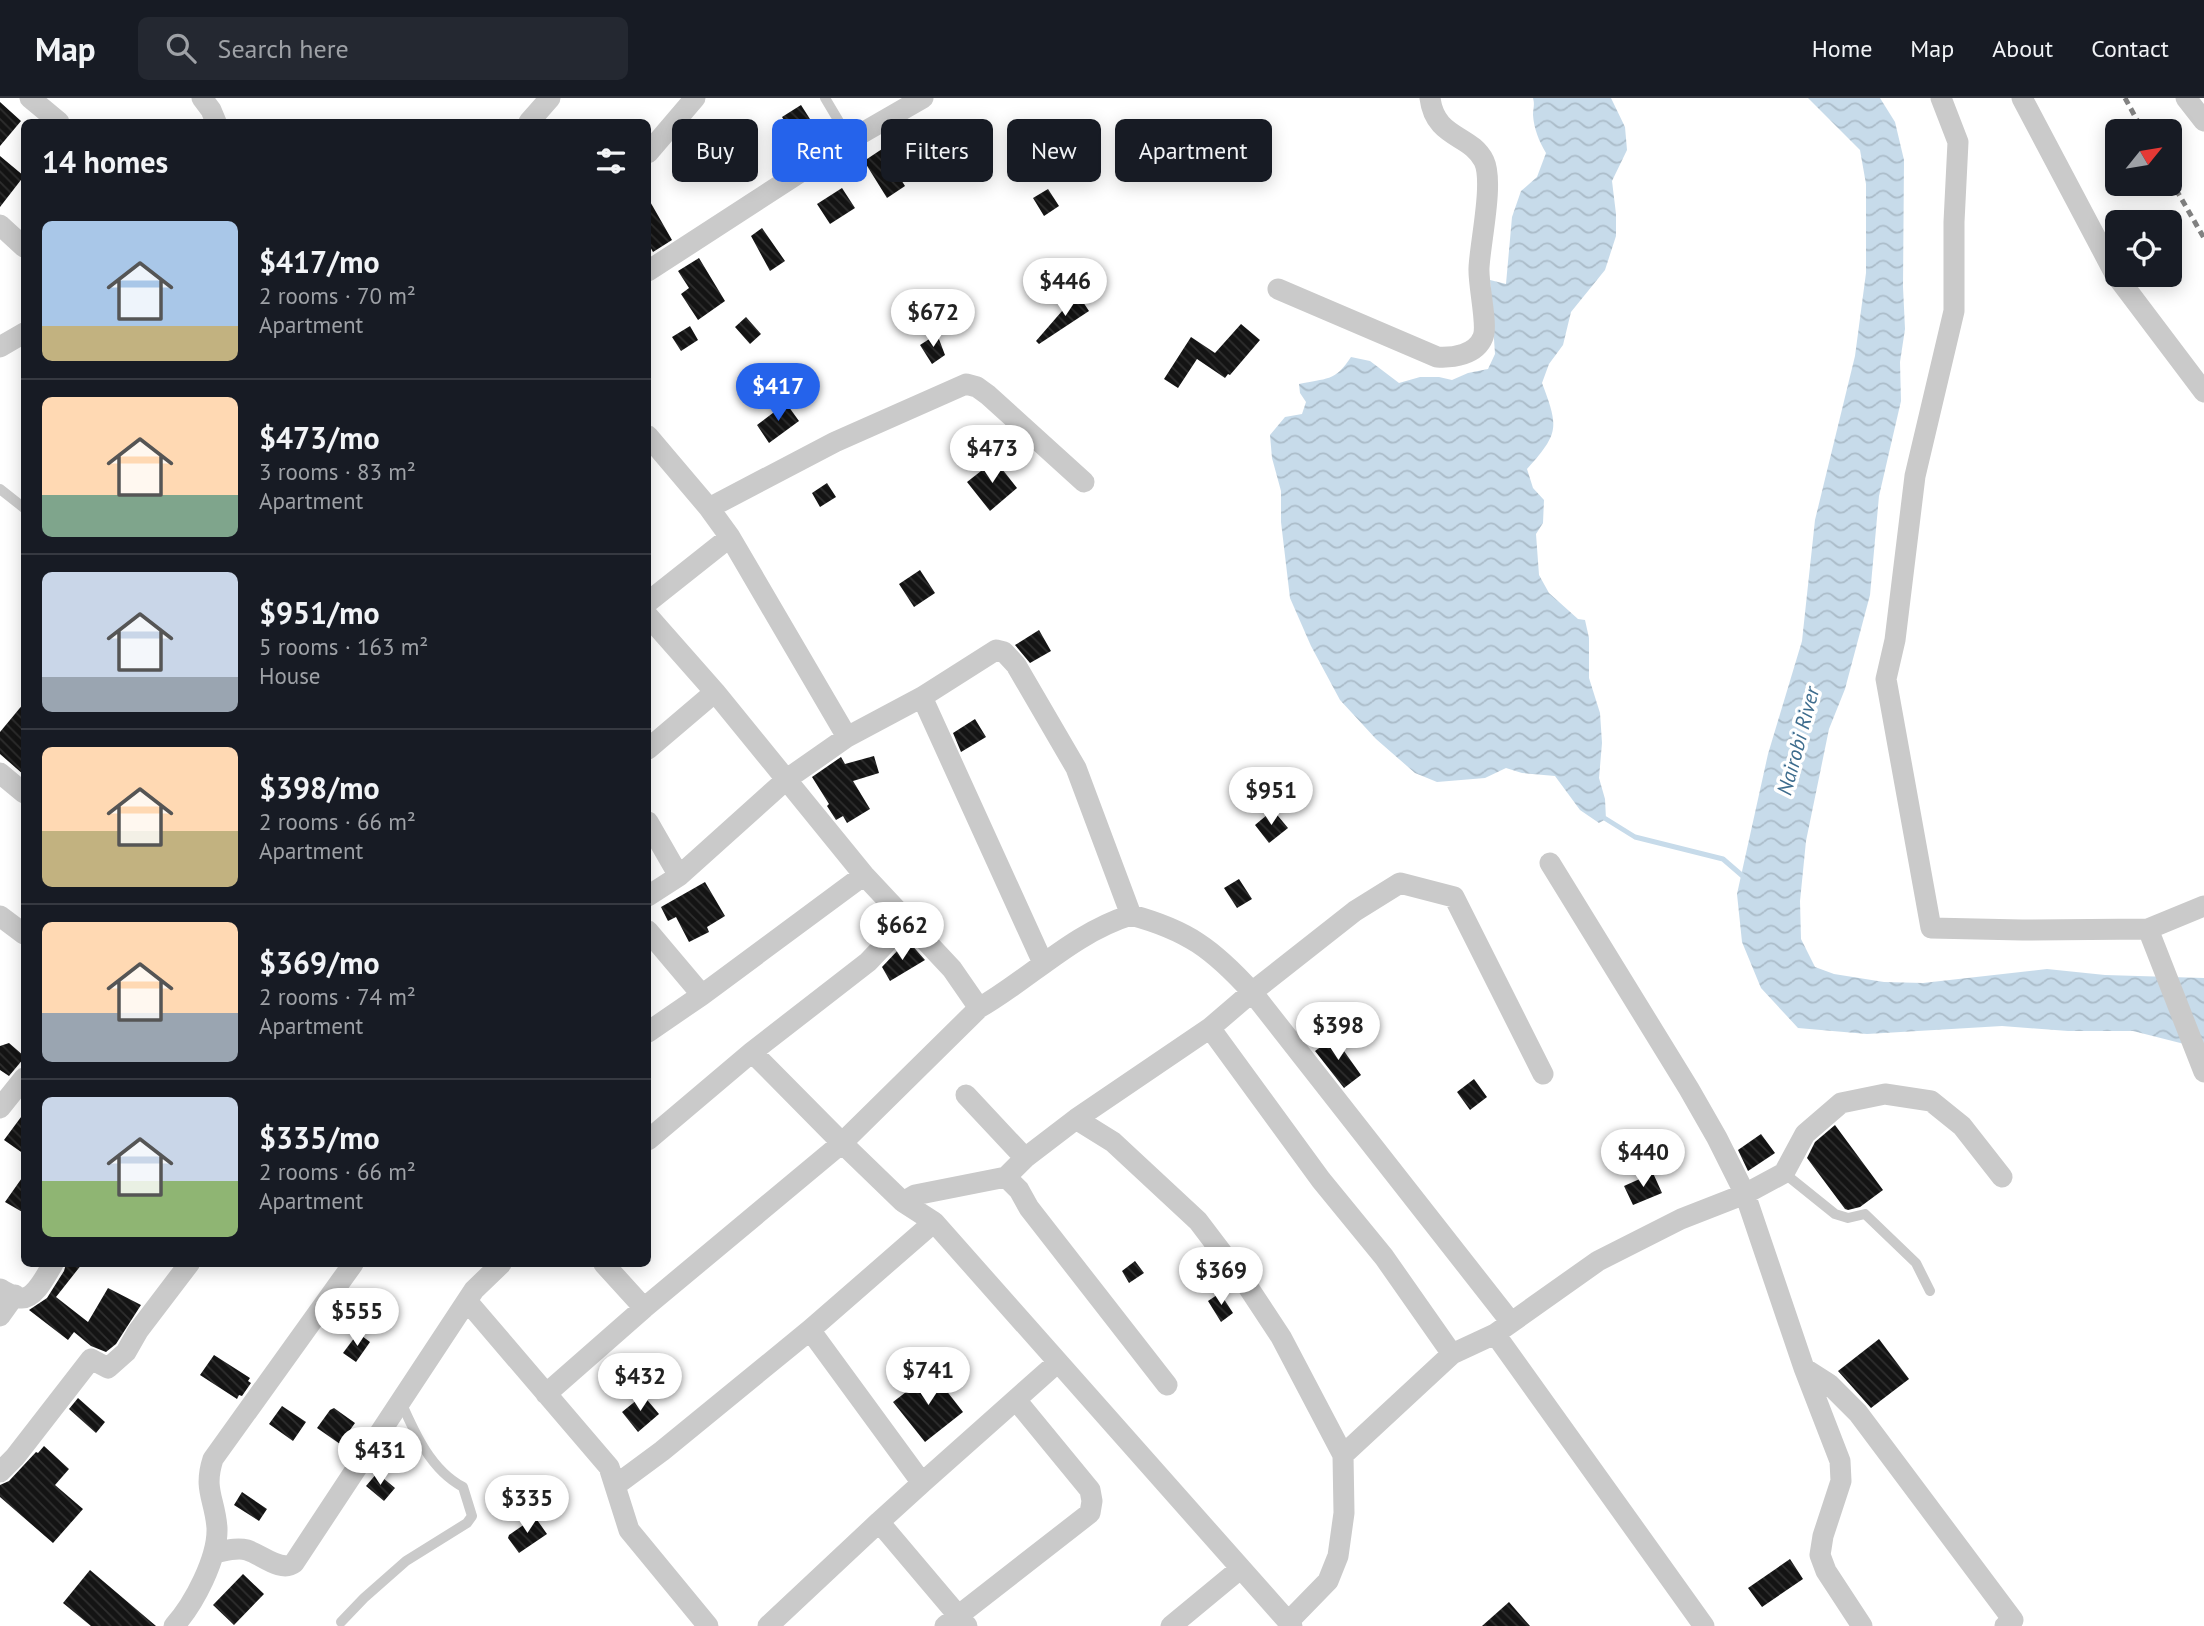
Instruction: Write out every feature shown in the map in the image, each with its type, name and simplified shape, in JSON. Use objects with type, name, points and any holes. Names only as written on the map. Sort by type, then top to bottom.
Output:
[{"type":"street","points":[[30,98],[55,119]]},
{"type":"street","points":[[202,98],[215,119]]},
{"type":"street","points":[[531,119],[550,98]]},
{"type":"street","points":[[651,149],[695,98]]},
{"type":"street","points":[[867,130],[923,98]]},
{"type":"street","points":[[1278,289],[1437,357],[1456,358],[1471,351],[1483,339],[1485,326],[1478,284],[1485,216],[1485,163],[1479,153],[1440,125],[1430,98]]},
{"type":"street","points":[[1941,98],[1958,142],[1954,222],[1954,311],[1915,476],[1895,640],[1886,679],[1931,928],[2148,929],[2204,906]]},
{"type":"street","points":[[2022,98],[2115,274],[2204,391]]},
{"type":"street","points":[[2186,98],[2204,121]]},
{"type":"street","points":[[651,269],[785,182]]},
{"type":"street","points":[[0,225],[21,244]]},
{"type":"street","points":[[0,347],[21,335]]},
{"type":"street","points":[[709,508],[835,442],[966,384],[977,387],[988,395],[1084,482]]},
{"type":"street","points":[[651,444],[709,508],[730,537],[847,737]]},
{"type":"street","points":[[651,600],[730,537]]},
{"type":"street","points":[[651,619],[788,779],[864,875],[952,969],[979,1008]]},
{"type":"street","points":[[651,894],[679,876],[788,779],[847,737],[922,697],[996,650],[1004,652],[1016,665],[1076,768],[1131,915]]},
{"type":"street","points":[[651,746],[715,692]]},
{"type":"street","points":[[922,697],[1043,963]]},
{"type":"street","points":[[0,774],[21,791]]},
{"type":"street","points":[[651,827],[679,876]]},
{"type":"street","points":[[1550,863],[1695,1099],[1745,1194],[1804,1368],[1840,1461],[1841,1481],[1823,1536],[1820,1555],[1826,1571],[1862,1626]]},
{"type":"street","points":[[651,1030],[864,875]]},
{"type":"street","points":[[904,1202],[915,1195],[1006,1177],[1025,1158],[1076,1119],[1210,1028],[1355,911],[1400,883],[1454,897],[1544,1074]]},
{"type":"street","points":[[546,1394],[644,1308],[842,1143],[979,1008],[1097,928],[1131,915],[1161,923],[1197,940],[1224,962],[1252,992],[1502,1327],[1704,1626]]},
{"type":"street","points":[[0,916],[21,932]]},
{"type":"street","points":[[651,1137],[752,1052],[869,962],[907,921]]},
{"type":"street","points":[[2148,929],[2204,1072]]},
{"type":"street","points":[[651,935],[702,995]]},
{"type":"street","points":[[1210,1028],[1321,1180],[1384,1257],[1452,1354]]},
{"type":"street","points":[[752,1052],[904,1202],[934,1222],[1290,1624],[1328,1581],[1338,1556],[1344,1513],[1343,1455],[1281,1338],[1248,1287],[1198,1221],[1113,1142],[1076,1119]]},
{"type":"street","points":[[0,1108],[21,1082]]},
{"type":"street","points":[[1343,1455],[1452,1354],[1502,1327],[1598,1261],[1681,1219],[1745,1194],[1784,1173],[1805,1134],[1841,1103],[1885,1094],[1931,1101],[1962,1126],[2001,1177]]},
{"type":"street","points":[[966,1095],[1025,1158]]},
{"type":"street","points":[[1006,1177],[1019,1190],[1028,1208],[1167,1385]]},
{"type":"street","points":[[616,1485],[662,1451],[810,1330],[934,1222]]},
{"type":"street","points":[[0,1316],[8,1292],[21,1298],[28,1296],[51,1267]]},
{"type":"street","points":[[0,1472],[15,1457],[91,1359],[108,1368],[126,1352],[138,1331],[187,1267]]},
{"type":"street","points":[[174,1626],[190,1605],[214,1553],[217,1527],[208,1484],[213,1459],[351,1267]]},
{"type":"street","points":[[214,1553],[237,1549],[282,1566],[294,1563],[474,1290],[498,1267]]},
{"type":"street","points":[[607,1267],[644,1308]]},
{"type":"street","points":[[467,1301],[609,1467],[629,1530],[708,1626]]},
{"type":"street","points":[[810,1330],[922,1483]]},
{"type":"street","points":[[768,1626],[879,1522],[1058,1362]]},
{"type":"street","points":[[1804,1368],[1829,1384],[1858,1413],[2013,1620],[2005,1626]]},
{"type":"street","points":[[879,1522],[956,1622],[1090,1513],[1090,1490],[1016,1400]]},
{"type":"street","points":[[1171,1626],[1240,1569]]},
{"type":"lane","points":[[825,98],[838,119]]},
{"type":"lane","points":[[0,489],[21,506]]},
{"type":"lane","points":[[1784,1173],[1835,1213],[1848,1218],[1865,1214],[1916,1263],[1930,1291]]},
{"type":"lane","points":[[341,1622],[406,1561],[467,1522],[472,1516],[463,1487],[456,1484],[425,1451],[401,1402]]},
{"type":"water","points":[[1533,98],[1611,98],[1625,127],[1627,150],[1612,181],[1616,236],[1605,270],[1571,312],[1563,345],[1549,364],[1542,383],[1551,410],[1553,429],[1545,447],[1527,469],[1533,488],[1544,500],[1543,523],[1536,534],[1539,575],[1549,593],[1578,619],[1585,620],[1589,638],[1589,678],[1600,713],[1602,743],[1599,778],[1605,799],[1606,819],[1599,823],[1580,810],[1555,776],[1522,773],[1506,768],[1485,778],[1437,782],[1415,773],[1376,739],[1340,700],[1311,646],[1290,598],[1281,522],[1281,491],[1272,458],[1270,435],[1285,417],[1302,414],[1306,402],[1300,393],[1299,384],[1335,375],[1351,357],[1370,361],[1399,383],[1420,377],[1452,380],[1488,369],[1495,354],[1490,280],[1506,284],[1512,217],[1521,191],[1537,177],[1546,153],[1534,125]]},
{"type":"water","name":"Nairobi River","points":[[1808,98],[1880,98],[1895,122],[1904,160],[1905,329],[1900,362],[1901,401],[1879,496],[1870,595],[1845,689],[1829,729],[1806,841],[1800,901],[1801,939],[1815,967],[1834,974],[1884,982],[1923,983],[2047,969],[2105,975],[2204,978],[2204,1049],[2133,1031],[2068,1031],[2002,1026],[1867,1034],[1798,1028],[1761,988],[1742,942],[1737,894],[1768,754],[1802,641],[1815,520],[1855,356],[1866,273],[1866,184],[1860,150]]},
{"type":"building","points":[[0,102],[21,121],[0,146]]},
{"type":"building","points":[[801,105],[810,119],[783,119],[782,117]]},
{"type":"building","points":[[881,150],[881,182],[903,182],[905,186],[887,198],[867,166],[867,159]]},
{"type":"building","points":[[0,156],[21,174],[21,180],[0,207]]},
{"type":"building","points":[[842,188],[855,208],[830,224],[817,204]]},
{"type":"building","points":[[1048,189],[1059,206],[1044,216],[1033,198]]},
{"type":"building","points":[[651,203],[672,240],[653,252],[651,248]]},
{"type":"building","points":[[762,228],[785,261],[770,271],[751,236]]},
{"type":"building","points":[[699,258],[725,301],[698,320],[681,294],[689,288],[678,271]]},
{"type":"building","points":[[1079,296],[1089,311],[1039,344],[1036,341],[1069,303]]},
{"type":"building","points":[[746,317],[761,334],[750,344],[735,327]]},
{"type":"building","points":[[1241,324],[1260,340],[1230,375],[1225,378],[1197,359],[1178,388],[1164,379],[1191,337],[1215,353]]},
{"type":"building","points":[[690,326],[698,340],[681,351],[672,337]]},
{"type":"building","points":[[937,334],[945,355],[932,364],[920,345]]},
{"type":"building","points":[[786,403],[799,421],[769,443],[757,425]]},
{"type":"building","points":[[995,460],[1017,488],[990,511],[967,482]]},
{"type":"building","points":[[827,483],[836,497],[820,507],[812,493]]},
{"type":"building","points":[[920,570],[935,593],[914,607],[899,584]]},
{"type":"building","points":[[1039,630],[1051,651],[1030,663],[1015,645]]},
{"type":"building","points":[[21,707],[21,772],[0,754],[0,732]]},
{"type":"building","points":[[975,719],[986,737],[961,752],[953,733]]},
{"type":"building","points":[[874,756],[879,773],[853,781],[870,809],[847,823],[843,816],[836,820],[812,777],[841,757],[845,764]]},
{"type":"building","points":[[1273,810],[1288,828],[1269,843],[1255,825]]},
{"type":"building","points":[[1239,879],[1252,899],[1237,908],[1224,888]]},
{"type":"building","points":[[705,882],[725,916],[707,927],[709,932],[689,942],[676,917],[668,921],[661,907]]},
{"type":"building","points":[[909,942],[925,960],[890,981],[882,967]]},
{"type":"building","points":[[1334,1037],[1361,1075],[1344,1088],[1315,1051]]},
{"type":"building","points":[[9,1043],[21,1053],[21,1062],[9,1076],[0,1070],[0,1046]]},
{"type":"building","points":[[1474,1079],[1487,1097],[1470,1110],[1457,1092]]},
{"type":"building","points":[[21,1117],[21,1152],[4,1140]]},
{"type":"building","points":[[1835,1125],[1883,1190],[1860,1207],[1848,1210],[1807,1158],[1815,1142]]},
{"type":"building","points":[[1761,1134],[1775,1153],[1748,1171],[1738,1150]]},
{"type":"building","points":[[1653,1173],[1662,1193],[1633,1205],[1624,1186]]},
{"type":"building","points":[[21,1179],[21,1211],[5,1202]]},
{"type":"building","points":[[1135,1261],[1144,1273],[1129,1283],[1122,1271]]},
{"type":"building","points":[[65,1267],[80,1267],[56,1297],[88,1322],[108,1288],[141,1305],[116,1344],[106,1352],[91,1346],[74,1332],[68,1340],[29,1310],[47,1298]]},
{"type":"building","points":[[1220,1293],[1233,1313],[1221,1322],[1208,1301]]},
{"type":"building","points":[[358,1333],[370,1342],[356,1362],[343,1353]]},
{"type":"building","points":[[1879,1339],[1909,1379],[1871,1408],[1838,1371]]},
{"type":"building","points":[[214,1355],[250,1378],[248,1381],[251,1383],[237,1399],[200,1375]]},
{"type":"building","points":[[932,1372],[963,1412],[925,1442],[893,1402]]},
{"type":"building","points":[[643,1395],[659,1414],[638,1432],[622,1412]]},
{"type":"building","points":[[78,1398],[105,1422],[96,1433],[69,1409]]},
{"type":"building","points":[[282,1406],[306,1422],[293,1441],[269,1424]]},
{"type":"building","points":[[334,1408],[355,1423],[340,1444],[317,1428]]},
{"type":"building","points":[[44,1446],[69,1469],[55,1485],[83,1509],[53,1543],[0,1497],[0,1485],[9,1481]]},
{"type":"building","points":[[377,1473],[395,1488],[384,1501],[366,1486]]},
{"type":"building","points":[[242,1492],[267,1509],[259,1521],[234,1505]]},
{"type":"building","points":[[535,1517],[547,1534],[519,1553],[508,1538],[509,1535]]},
{"type":"building","points":[[1790,1559],[1803,1579],[1762,1607],[1748,1588]]},
{"type":"building","points":[[90,1570],[156,1626],[91,1626],[63,1603]]},
{"type":"building","points":[[243,1574],[264,1594],[234,1625],[213,1605]]},
{"type":"building","points":[[1509,1602],[1530,1626],[1482,1626]]},
{"type":"waterway","points":[[1606,819],[1635,837],[1723,859],[1745,878]]},
{"type":"railway","points":[[2125,98],[2136,119]]},
{"type":"railway","points":[[2180,196],[2204,238]]}]
